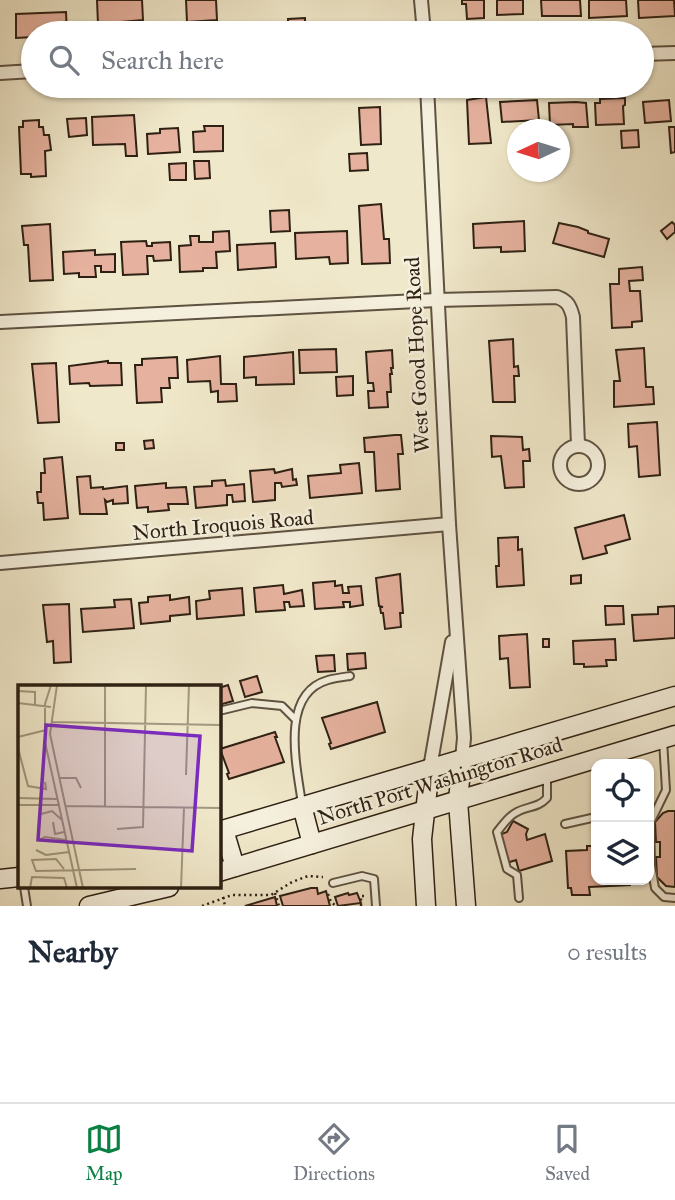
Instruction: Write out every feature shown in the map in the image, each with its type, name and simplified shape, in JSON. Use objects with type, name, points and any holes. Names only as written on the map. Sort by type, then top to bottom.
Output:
[{"type":"main road","name":"North Port Washington Road","points":[[221,830],[675,696]]},
{"type":"main road","name":"North Port Washington Road","points":[[227,869],[547,774],[620,758],[669,736]]},
{"type":"main road","name":"West Good Hope Road","points":[[461,759],[458,800],[466,906]]},
{"type":"main road","name":"West Good Hope Road","points":[[426,906],[422,839],[430,768]]},
{"type":"main road","points":[[302,806],[312,844]]},
{"type":"main road","points":[[221,830],[227,869]]},
{"type":"main road","points":[[0,879],[18,877]]},
{"type":"main road","points":[[89,906],[165,888]]},
{"type":"street","points":[[421,0],[423,21]]},
{"type":"street","points":[[654,54],[675,53]]},
{"type":"street","points":[[0,73],[21,72]]},
{"type":"street","name":"West Good Hope Road","points":[[428,98],[449,524],[464,738],[461,759]]},
{"type":"street","points":[[0,322],[437,300],[544,296],[565,299],[573,317],[579,445]]},
{"type":"street","name":"North Iroquois Road","points":[[0,563],[449,524]]},
{"type":"street","name":"West Good Hope Road","points":[[430,768],[456,621]]},
{"type":"lane","points":[[302,806],[295,719],[298,706],[307,693],[326,680],[350,676]]},
{"type":"lane","points":[[220,710],[253,704],[282,706],[295,719]]},
{"type":"lane","points":[[669,736],[666,790],[650,823],[651,865],[655,888],[664,897],[675,898]]},
{"type":"lane","points":[[519,898],[517,875],[508,869],[497,832],[505,821],[517,812],[541,805],[547,798],[547,774]]},
{"type":"lane","points":[[565,824],[591,818]]},
{"type":"lane","points":[[333,883],[362,876],[374,879],[376,906]]},
{"type":"lane","points":[[24,888],[27,906]]},
{"type":"path","points":[[202,906],[232,895],[264,897],[308,876],[323,876]]},
{"type":"path","points":[[327,889],[331,902],[336,906]]},
{"type":"path","points":[[275,893],[279,906]]},
{"type":"path","points":[[223,897],[225,906]]},
{"type":"building","points":[[97,0],[142,0],[143,20],[98,21]]},
{"type":"building","points":[[186,0],[216,0],[217,20],[187,21]]},
{"type":"building","points":[[462,0],[484,0],[484,18],[467,19],[466,4],[462,4]]},
{"type":"building","points":[[497,0],[523,0],[523,14],[497,15]]},
{"type":"building","points":[[541,0],[580,0],[581,16],[542,16]]},
{"type":"building","points":[[589,0],[626,0],[627,16],[589,18]]},
{"type":"building","points":[[638,0],[674,0],[675,16],[639,18]]},
{"type":"building","points":[[66,12],[66,21],[21,21],[21,38],[16,38],[16,14]]},
{"type":"building","points":[[305,18],[305,21],[288,21]]},
{"type":"building","points":[[486,98],[491,143],[469,144],[467,100]]},
{"type":"building","points":[[625,98],[624,124],[596,125],[595,103],[600,103],[600,99]]},
{"type":"building","points":[[537,100],[539,119],[507,119],[507,122],[502,122],[500,102]]},
{"type":"building","points":[[669,100],[671,121],[645,123],[643,102]]},
{"type":"building","points":[[549,103],[586,103],[588,127],[573,127],[570,119],[550,119]]},
{"type":"building","points":[[380,107],[381,144],[361,145],[359,108]]},
{"type":"building","points":[[134,115],[137,156],[126,156],[125,144],[93,145],[92,117]]},
{"type":"building","points":[[86,118],[87,135],[69,137],[67,119]]},
{"type":"building","points":[[39,120],[39,127],[43,127],[44,135],[49,135],[51,150],[45,151],[46,176],[31,177],[31,174],[21,174],[19,127],[23,127],[23,121]]},
{"type":"building","points":[[204,126],[223,126],[223,151],[194,152],[193,132],[205,131]]},
{"type":"building","points":[[669,127],[675,127],[675,152],[671,153]]},
{"type":"building","points":[[178,128],[180,152],[148,154],[147,134],[160,133],[160,129]]},
{"type":"building","points":[[638,130],[639,147],[622,148],[621,131]]},
{"type":"building","points":[[367,153],[368,170],[350,171],[349,154]]},
{"type":"building","points":[[194,161],[209,161],[210,178],[195,179]]},
{"type":"building","points":[[186,163],[186,180],[170,180],[169,164]]},
{"type":"building","points":[[381,204],[384,239],[389,239],[390,263],[362,264],[359,206]]},
{"type":"building","points":[[289,210],[290,231],[271,232],[270,211]]},
{"type":"building","points":[[524,221],[525,251],[501,252],[501,247],[474,248],[473,224]]},
{"type":"building","points":[[672,222],[675,232],[667,239],[661,231]]},
{"type":"building","points":[[559,223],[609,239],[604,257],[553,243]]},
{"type":"building","points":[[50,224],[53,280],[30,281],[28,245],[24,245],[22,226]]},
{"type":"building","points":[[229,231],[230,251],[216,252],[217,268],[180,272],[179,246],[191,245],[190,236],[199,236],[199,242],[213,242],[213,232]]},
{"type":"building","points":[[347,231],[348,263],[330,264],[329,257],[296,259],[295,233]]},
{"type":"building","points":[[146,241],[147,246],[170,242],[171,260],[154,261],[153,256],[147,256],[148,274],[123,275],[121,242]]},
{"type":"building","points":[[275,243],[276,267],[238,270],[237,245]]},
{"type":"building","points":[[95,250],[95,255],[115,254],[115,272],[101,272],[101,266],[95,266],[96,277],[79,277],[79,273],[64,274],[63,252]]},
{"type":"building","points":[[642,267],[643,280],[629,281],[630,291],[640,291],[642,321],[632,322],[632,327],[612,328],[610,284],[619,284],[619,269]]},
{"type":"building","points":[[513,339],[514,367],[518,366],[519,376],[514,376],[515,402],[493,402],[489,341]]},
{"type":"building","points":[[644,348],[646,387],[653,387],[654,404],[614,407],[614,381],[620,381],[616,350]]},
{"type":"building","points":[[336,349],[337,372],[300,373],[299,350]]},
{"type":"building","points":[[392,350],[393,368],[390,374],[391,392],[387,392],[388,407],[369,408],[368,391],[374,391],[373,383],[368,383],[366,352]]},
{"type":"building","points":[[293,352],[294,384],[256,385],[256,377],[244,378],[244,357]]},
{"type":"building","points":[[220,356],[221,384],[236,384],[237,401],[218,402],[218,391],[211,392],[210,381],[188,382],[187,360]]},
{"type":"building","points":[[177,357],[178,378],[169,378],[170,388],[161,388],[162,402],[137,403],[135,365],[142,365],[142,359]]},
{"type":"building","points":[[108,361],[121,363],[122,385],[70,384],[69,366]]},
{"type":"building","points":[[56,363],[59,422],[38,423],[32,364]]},
{"type":"building","points":[[353,376],[353,395],[337,396],[336,377]]},
{"type":"building","points":[[657,422],[660,475],[639,477],[637,446],[629,447],[628,424]]},
{"type":"building","points":[[401,435],[403,454],[398,454],[400,489],[376,491],[374,452],[365,452],[364,438]]},
{"type":"building","points":[[491,436],[522,437],[523,450],[529,449],[530,461],[523,461],[524,487],[505,488],[501,456],[492,457]]},
{"type":"building","points":[[153,440],[154,448],[145,449],[144,441]]},
{"type":"building","points":[[116,443],[124,443],[124,450],[116,450]]},
{"type":"building","points":[[62,457],[68,518],[44,520],[43,503],[38,503],[37,492],[41,492],[41,473],[45,473],[44,459]]},
{"type":"building","points":[[359,463],[362,493],[310,498],[308,476],[341,473],[340,465]]},
{"type":"building","points":[[274,469],[275,473],[292,469],[293,480],[296,479],[297,485],[282,487],[281,483],[275,483],[275,500],[253,502],[250,471]]},
{"type":"building","points":[[90,476],[91,488],[127,486],[128,503],[113,504],[113,500],[105,500],[107,514],[80,514],[77,477]]},
{"type":"building","points":[[225,480],[226,486],[244,484],[245,501],[233,502],[232,495],[227,495],[227,505],[196,508],[194,487],[212,486],[212,481]]},
{"type":"building","points":[[166,483],[166,488],[186,487],[188,504],[168,504],[169,510],[148,512],[148,507],[137,508],[135,486]]},
{"type":"building","points":[[624,515],[630,539],[605,546],[607,553],[583,559],[575,528]]},
{"type":"building","points":[[518,537],[518,550],[522,549],[524,585],[497,587],[498,538]]},
{"type":"building","points":[[400,574],[403,613],[400,613],[401,627],[385,629],[376,578]]},
{"type":"building","points":[[581,575],[581,583],[571,584],[571,576]]},
{"type":"building","points":[[335,581],[335,586],[342,585],[343,593],[349,593],[348,587],[361,586],[363,605],[350,607],[350,602],[343,602],[344,607],[315,609],[313,583]]},
{"type":"building","points":[[283,585],[284,594],[302,590],[304,606],[290,607],[289,602],[284,602],[285,610],[256,612],[254,588]]},
{"type":"building","points":[[242,588],[244,615],[197,619],[196,601],[210,599],[209,591]]},
{"type":"building","points":[[170,595],[170,600],[189,597],[190,614],[170,616],[170,621],[141,624],[139,603],[148,602],[148,597]]},
{"type":"building","points":[[131,599],[134,628],[83,632],[81,609],[115,607],[114,600]]},
{"type":"building","points":[[69,604],[71,662],[54,663],[53,641],[47,642],[43,605]]},
{"type":"building","points":[[605,606],[623,606],[624,624],[606,625]]},
{"type":"building","points":[[675,606],[675,638],[634,641],[632,615],[658,614],[658,607]]},
{"type":"building","points":[[527,634],[530,687],[510,688],[508,658],[500,659],[499,636]]},
{"type":"building","points":[[543,639],[549,639],[549,647],[543,647]]},
{"type":"building","points":[[615,639],[616,660],[606,660],[607,666],[584,667],[584,664],[574,664],[573,641]]},
{"type":"building","points":[[365,653],[366,668],[348,670],[347,654]]},
{"type":"building","points":[[334,655],[335,671],[318,672],[316,656]]},
{"type":"building","points":[[257,676],[262,692],[245,697],[240,681]]},
{"type":"building","points":[[228,685],[233,701],[220,705],[220,688]]},
{"type":"building","points":[[377,702],[385,732],[331,749],[322,718]]},
{"type":"building","points":[[275,732],[284,762],[229,779],[220,749]]},
{"type":"building","points":[[668,811],[675,811],[675,887],[666,886],[657,877],[656,857],[660,857],[660,842],[656,842],[655,822]]},
{"type":"building","points":[[513,821],[528,829],[527,840],[545,834],[552,861],[519,871],[516,860],[507,863],[499,835],[507,832]]},
{"type":"building","points":[[587,846],[591,846],[591,885],[630,885],[589,887],[590,895],[572,895],[571,888],[568,888],[566,851],[587,850]]},
{"type":"building","points":[[317,888],[318,894],[326,891],[330,906],[283,906],[280,896]]},
{"type":"building","points":[[357,893],[361,903],[338,906],[335,897]]},
{"type":"building","points":[[275,897],[277,906],[245,906]]}]
